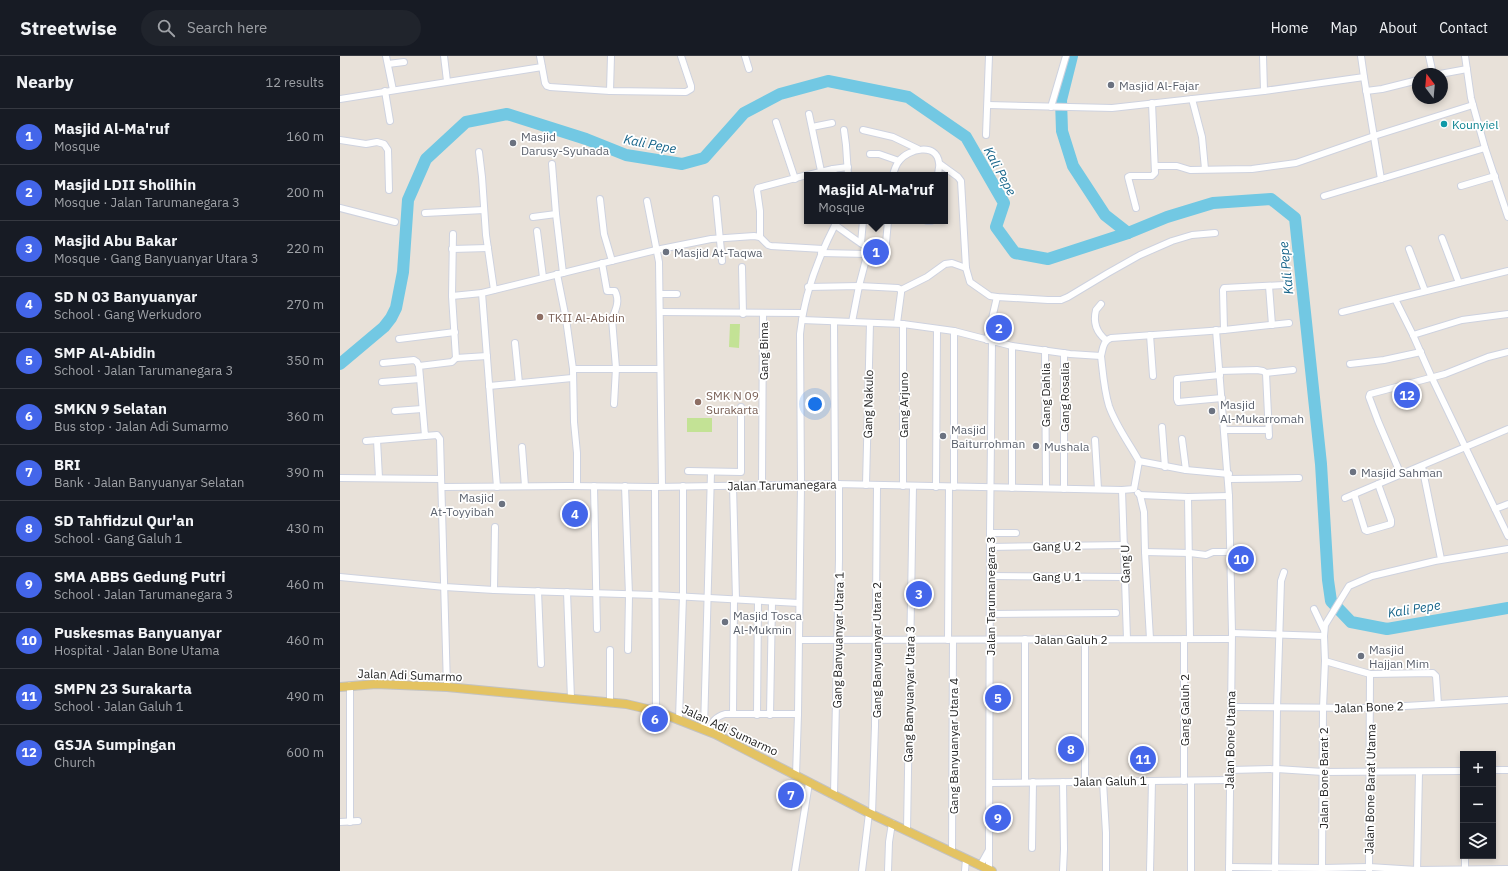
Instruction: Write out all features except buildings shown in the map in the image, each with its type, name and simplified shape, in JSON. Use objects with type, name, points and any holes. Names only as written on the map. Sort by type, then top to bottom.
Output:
[{"type":"main road","name":"Jalan Adi Sumarmo","points":[[340,687],[376,684],[448,687],[626,704],[656,711],[679,718],[706,730],[809,783],[990,870]]},
{"type":"street","points":[[386,56],[393,90]]},
{"type":"street","points":[[444,56],[447,81]]},
{"type":"street","points":[[540,56],[547,86],[610,91],[689,91],[691,86],[681,56]]},
{"type":"street","points":[[610,91],[611,56]]},
{"type":"street","points":[[745,56],[749,69]]},
{"type":"street","points":[[986,135],[989,56]]},
{"type":"street","points":[[1052,107],[1066,56]]},
{"type":"street","points":[[1263,56],[1264,91]]},
{"type":"street","points":[[1360,56],[1381,179]]},
{"type":"street","points":[[1429,56],[1432,68]]},
{"type":"street","points":[[1465,56],[1473,104],[1485,148],[1508,217]]},
{"type":"street","points":[[388,64],[404,62]]},
{"type":"street","points":[[340,99],[542,67]]},
{"type":"street","points":[[1448,73],[1467,69]]},
{"type":"street","points":[[988,106],[1112,108],[1264,91],[1364,77]]},
{"type":"street","points":[[1366,92],[1412,82]]},
{"type":"street","points":[[385,91],[390,121]]},
{"type":"street","points":[[1192,99],[1202,137],[1205,169]]},
{"type":"street","points":[[1136,208],[1128,177],[1152,176],[1155,173],[1152,103]]},
{"type":"street","points":[[1155,166],[1177,166],[1190,170],[1252,168],[1296,163],[1473,104]]},
{"type":"street","points":[[809,114],[821,171]]},
{"type":"street","points":[[776,122],[796,179]]},
{"type":"street","points":[[812,127],[832,123]]},
{"type":"street","points":[[844,130],[848,172]]},
{"type":"street","points":[[863,130],[893,137],[918,149]]},
{"type":"street","points":[[340,140],[366,144],[377,142],[384,144],[388,150],[390,190]]},
{"type":"street","points":[[1324,196],[1485,148]]},
{"type":"street","points":[[894,172],[899,161],[911,151],[926,149],[934,153],[940,164],[958,177],[961,181],[965,257],[968,280],[972,285],[986,294],[997,297],[1048,300],[1065,299],[1108,272],[1140,255],[1172,241],[1192,235],[1215,233]]},
{"type":"street","points":[[479,152],[488,248],[494,290]]},
{"type":"street","points":[[870,154],[879,154],[899,161]]},
{"type":"street","points":[[552,164],[560,274],[573,369],[572,378],[577,453],[577,486]]},
{"type":"street","points":[[939,172],[940,164]]},
{"type":"street","points":[[818,172],[833,172],[848,167]]},
{"type":"street","points":[[760,237],[759,204],[756,190],[758,188],[804,176]]},
{"type":"street","points":[[1461,186],[1495,178]]},
{"type":"street","points":[[600,199],[604,234],[612,261]]},
{"type":"street","points":[[716,199],[722,261]]},
{"type":"street","points":[[647,201],[659,262],[660,294],[660,369],[655,595],[656,711]]},
{"type":"street","points":[[340,208],[395,222]]},
{"type":"street","points":[[425,213],[484,210]]},
{"type":"street","points":[[533,216],[556,214]]},
{"type":"street","points":[[796,776],[800,603],[800,363],[802,320],[808,287],[835,224]]},
{"type":"street","points":[[836,224],[861,243],[868,251]]},
{"type":"street","points":[[861,243],[863,224]]},
{"type":"street","points":[[452,296],[482,293],[656,250],[720,238],[754,236],[760,237],[771,246],[822,251],[868,251],[880,247],[886,243],[888,224]]},
{"type":"street","points":[[537,231],[543,277]]},
{"type":"street","points":[[452,234],[452,296],[456,358]]},
{"type":"street","points":[[1442,238],[1459,283]]},
{"type":"street","points":[[452,249],[488,248]]},
{"type":"street","points":[[1409,249],[1425,291]]},
{"type":"street","points":[[852,322],[868,251]]},
{"type":"street","points":[[808,287],[859,286],[898,288],[901,290],[927,277],[945,264],[952,262],[966,266]]},
{"type":"street","points":[[602,263],[606,291],[616,292],[618,301],[616,312],[612,319],[616,368],[614,404]]},
{"type":"street","points":[[742,267],[744,314]]},
{"type":"street","points":[[1342,312],[1508,271]]},
{"type":"street","points":[[1224,330],[1222,303],[1224,289],[1284,284]]},
{"type":"street","points":[[1270,286],[1272,325]]},
{"type":"street","name":"Gang Arjuno","points":[[901,290],[900,324],[903,486]]},
{"type":"street","points":[[482,293],[497,487]]},
{"type":"street","points":[[660,294],[677,294]]},
{"type":"street","name":"Jalan Tarumanegara 3","points":[[990,870],[989,340],[997,297]]},
{"type":"street","points":[[1395,299],[1508,536]]},
{"type":"street","points":[[1101,304],[1096,310],[1096,326],[1099,334],[1106,340]]},
{"type":"street","points":[[660,312],[744,314],[803,313]]},
{"type":"street","name":"Gang Bima","points":[[762,484],[763,314]]},
{"type":"street","points":[[1413,335],[1462,320],[1508,314]]},
{"type":"street","points":[[802,320],[900,324],[954,331],[1012,346],[1101,356]]},
{"type":"street","name":"Gang Banyuanyar Utara 1","points":[[834,322],[838,639],[834,795]]},
{"type":"street","name":"Gang Nakulo","points":[[866,485],[870,323]]},
{"type":"street","points":[[1150,639],[1144,512],[1140,495],[1134,489],[1139,461],[1115,420],[1109,406],[1101,356],[1103,344],[1106,340],[1111,338],[1150,334],[1224,330],[1289,323]]},
{"type":"street","points":[[936,486],[937,329]]},
{"type":"street","name":"Jalan Bone Utama","points":[[1216,330],[1229,476],[1232,609],[1229,869]]},
{"type":"street","name":"Gang Banyuanyar Utara 4","points":[[952,852],[951,640],[954,331]]},
{"type":"street","points":[[399,339],[455,332]]},
{"type":"street","points":[[1150,334],[1152,376]]},
{"type":"street","points":[[515,343],[519,383]]},
{"type":"street","points":[[1012,346],[1012,488]]},
{"type":"street","name":"Gang Dahlia","points":[[1045,350],[1046,488]]},
{"type":"street","points":[[1350,364],[1384,360],[1421,352]]},
{"type":"street","points":[[1401,475],[1378,421],[1369,395],[1371,393],[1445,374],[1488,357],[1508,352]]},
{"type":"street","name":"Gang Rosalia","points":[[1064,353],[1064,489]]},
{"type":"street","points":[[419,366],[452,362],[456,358],[487,356]]},
{"type":"street","points":[[383,364],[414,360],[417,362],[419,366],[425,436]]},
{"type":"street","points":[[573,369],[660,369]]},
{"type":"street","points":[[1222,398],[1178,402],[1177,380],[1220,373],[1257,370],[1263,371],[1266,374],[1293,370]]},
{"type":"street","points":[[1224,430],[1268,433],[1266,374]]},
{"type":"street","points":[[490,386],[572,378]]},
{"type":"street","points":[[382,382],[420,379]]},
{"type":"street","points":[[688,471],[739,473],[741,470],[741,407]]},
{"type":"street","points":[[395,411],[422,409]]},
{"type":"street","points":[[1162,427],[1165,466]]},
{"type":"street","points":[[1345,498],[1508,429]]},
{"type":"street","points":[[366,441],[437,435],[440,437],[448,687]]},
{"type":"street","points":[[1182,439],[1186,470]]},
{"type":"street","points":[[377,440],[379,478]]},
{"type":"street","points":[[1095,440],[1098,489]]},
{"type":"street","points":[[522,447],[525,486]]},
{"type":"street","points":[[1139,461],[1229,476],[1299,478]]},
{"type":"street","points":[[1422,466],[1441,559]]},
{"type":"street","points":[[706,730],[707,597],[711,472]]},
{"type":"street","points":[[340,478],[441,479]]},
{"type":"street","name":"Jalan Tarumanegara","points":[[442,487],[658,487],[762,484],[837,484],[990,488],[1134,489]]},
{"type":"street","points":[[1354,494],[1365,530],[1367,531],[1391,524],[1391,520],[1378,484]]},
{"type":"street","points":[[594,486],[597,594],[596,629]]},
{"type":"street","points":[[625,486],[629,595],[628,650]]},
{"type":"street","points":[[679,718],[683,596],[683,486]]},
{"type":"street","points":[[733,714],[735,599],[734,486]]},
{"type":"street","name":"Gang Banyuanyar Utara 2","points":[[862,871],[870,813],[875,726],[877,486]]},
{"type":"street","name":"Gang Banyuanyar Utara 3","points":[[907,830],[913,486]]},
{"type":"street","name":"Gang U","points":[[1122,490],[1127,639]]},
{"type":"street","points":[[1140,495],[1188,497],[1229,496]]},
{"type":"street","name":"Gang Galuh 2","points":[[1184,781],[1190,553],[1188,497]]},
{"type":"street","points":[[1494,509],[1508,504]]},
{"type":"street","points":[[494,527],[494,590]]},
{"type":"street","points":[[990,533],[1016,533]]},
{"type":"street","name":"Gang U 2","points":[[990,547],[1125,545]]},
{"type":"street","points":[[1324,630],[1347,587],[1372,576],[1441,559],[1508,549]]},
{"type":"street","points":[[1145,552],[1190,553],[1206,555],[1213,552],[1230,552]]},
{"type":"street","name":"Gang U 1","points":[[990,576],[1125,577]]},
{"type":"street","points":[[1275,869],[1277,708],[1282,576]]},
{"type":"street","points":[[340,577],[494,590],[707,597],[800,603]]},
{"type":"street","points":[[538,591],[541,664]]},
{"type":"street","points":[[567,592],[571,699]]},
{"type":"street","points":[[757,715],[758,601]]},
{"type":"street","points":[[770,715],[772,602]]},
{"type":"street","points":[[1314,609],[1324,630]]},
{"type":"street","points":[[990,614],[1116,613]]},
{"type":"street","name":"Jalan Galuh 2","points":[[799,640],[1187,639],[1324,630]]},
{"type":"street","name":"Jalan Bone Barat 2","points":[[1323,870],[1324,630]]},
{"type":"street","points":[[1025,639],[1025,782]]},
{"type":"street","points":[[1085,639],[1085,782]]},
{"type":"street","points":[[610,650],[610,703]]},
{"type":"street","points":[[1325,661],[1370,674],[1433,673],[1436,676],[1438,704]]},
{"type":"street","name":"Jalan Bone Barat Utama","points":[[1369,869],[1370,674]]},
{"type":"street","points":[[350,685],[350,822]]},
{"type":"street","name":"Jalan Bone 2","points":[[1231,707],[1371,708],[1508,700]]},
{"type":"street","points":[[706,730],[717,717],[725,714],[798,714]]},
{"type":"street","points":[[1230,770],[1277,769],[1323,772],[1460,771]]},
{"type":"street","points":[[1496,770],[1508,770]]},
{"type":"street","points":[[1417,870],[1419,772]]},
{"type":"street","name":"Jalan Galuh 1","points":[[990,783],[1230,780]]},
{"type":"street","points":[[1150,871],[1152,781]]},
{"type":"street","points":[[1191,781],[1191,871]]},
{"type":"street","points":[[1032,848],[1033,782]]},
{"type":"street","points":[[1063,782],[1063,871]]},
{"type":"street","points":[[1104,782],[1106,871]]},
{"type":"street","points":[[794,871],[809,783]]},
{"type":"street","points":[[340,822],[358,821]]},
{"type":"street","points":[[888,871],[889,842],[892,823]]},
{"type":"street","name":"Jalan Tarumanegara 3","points":[[980,866],[989,850]]},
{"type":"street","points":[[965,871],[966,859]]},
{"type":"street","points":[[1465,859],[1465,870]]},
{"type":"street","points":[[1229,869],[1508,869]]},
{"type":"green space","points":[[730,324],[740,324],[739,348],[729,347]]},
{"type":"green space","points":[[687,418],[712,418],[712,432],[687,432]]},
{"type":"waterway","points":[[1072,56],[1061,100],[1062,131],[1073,166],[1105,215],[1128,233]]},
{"type":"waterway","name":"Kali Pepe","points":[[340,364],[384,327],[391,318],[396,308],[403,272],[408,200],[426,159],[466,122],[507,114],[586,139],[626,155],[682,164],[704,158],[744,113],[780,94],[828,81],[908,97],[966,137],[1004,203],[996,227],[1015,253],[1048,259],[1128,233],[1167,217],[1213,203],[1271,199],[1295,218],[1321,464],[1328,580],[1331,601],[1351,622],[1387,629],[1508,608]]},
{"type":"place","name":"Masjid Al-Fajar","points":[[1111,85]]},
{"type":"place","name":"Kounyiel","points":[[1444,124]]},
{"type":"place","name":"Masjid Darusy-Syuhada","points":[[513,143]]},
{"type":"place","name":"Masjid At-Taqwa","points":[[666,252]]},
{"type":"place","name":"Masjid Al-Ma'ruf","points":[[876,252]]},
{"type":"place","name":"TKII Al-Abidin","points":[[540,317]]},
{"type":"place","name":"Masjid LDII Sholihin","points":[[999,328]]},
{"type":"place","name":"GSJA Sumpingan","points":[[1407,395]]},
{"type":"place","name":"SMK N 09 Surakarta","points":[[698,402]]},
{"type":"place","name":"Masjid Al-Mukarromah","points":[[1212,411]]},
{"type":"place","name":"Masjid Baiturrohman","points":[[943,436]]},
{"type":"place","name":"Mushala","points":[[1036,446]]},
{"type":"place","name":"Masjid Sahman","points":[[1353,472]]},
{"type":"place","name":"Masjid At-Toyyibah","points":[[502,504]]},
{"type":"place","name":"SD N 03 Banyuanyar","points":[[575,514]]},
{"type":"place","name":"Puskesmas Banyuanyar","points":[[1241,559]]},
{"type":"place","name":"Masjid Abu Bakar","points":[[919,594]]},
{"type":"place","name":"Masjid Tosca Al-Mukmin","points":[[725,622]]},
{"type":"place","name":"Masjid Hajjan Mim","points":[[1361,656]]},
{"type":"place","name":"SMP Al-Abidin","points":[[998,698]]},
{"type":"place","name":"SMKN 9 Selatan","points":[[655,719]]},
{"type":"place","name":"SD Tahfidzul Qur'an","points":[[1071,749]]},
{"type":"place","name":"SMPN 23 Surakarta","points":[[1143,759]]},
{"type":"place","name":"BRI","points":[[791,795]]},
{"type":"place","name":"SMA ABBS Gedung Putri","points":[[998,818]]}]
